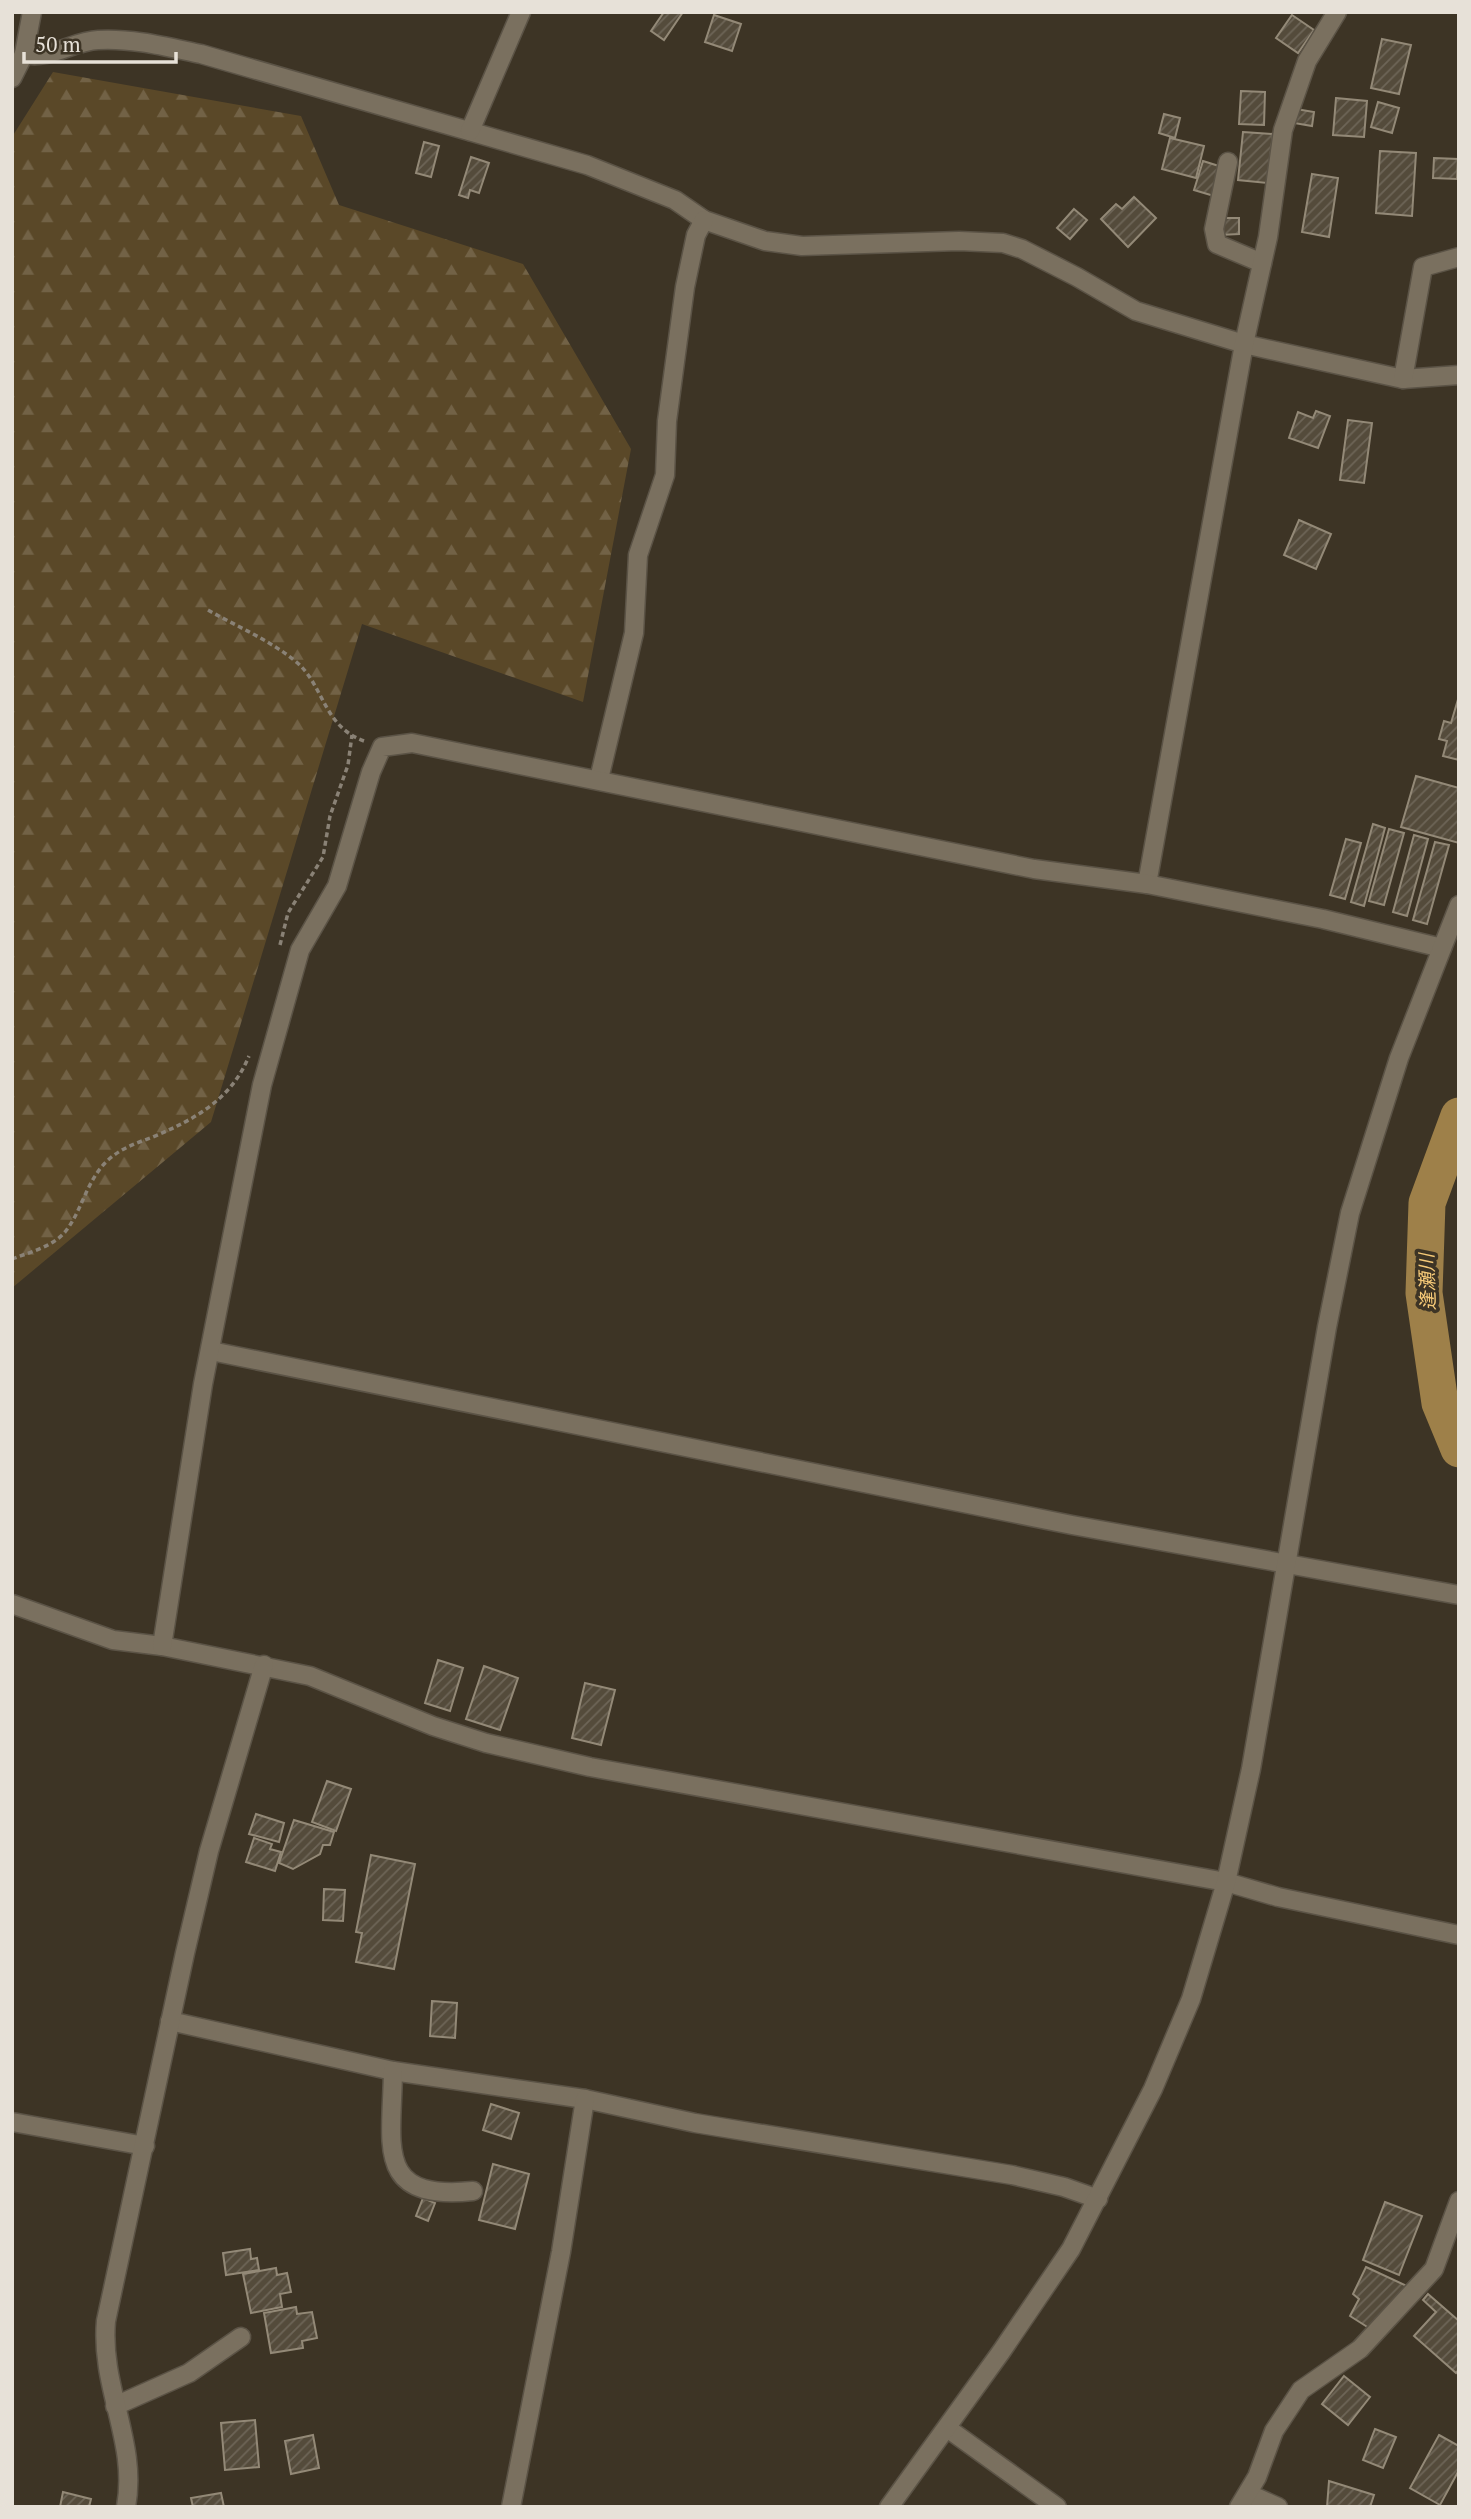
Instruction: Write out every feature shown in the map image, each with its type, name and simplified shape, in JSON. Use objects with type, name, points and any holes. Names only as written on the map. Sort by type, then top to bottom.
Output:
[{"type":"street","points":[[12,78],[24,54],[32,12]]},
{"type":"street","points":[[470,131],[521,12]]},
{"type":"street","points":[[1147,884],[1244,344],[1262,263],[1283,131],[1294,92],[1307,61],[1337,12]]},
{"type":"street","points":[[24,54],[50,53],[92,41],[145,42],[201,54],[627,178],[675,200],[704,220],[751,237],[790,245],[959,241],[1013,245],[1136,311],[1244,344],[1403,379],[1459,375]]},
{"type":"street","points":[[1228,162],[1214,229],[1217,244],[1262,263]]},
{"type":"street","points":[[599,779],[634,633],[638,555],[665,475],[668,408],[685,287],[696,235],[704,220]]},
{"type":"street","points":[[1403,379],[1423,267],[1459,257]]},
{"type":"street","points":[[162,1646],[183,1494],[262,1085],[300,950],[337,886],[371,772],[382,747],[412,743],[1034,869],[1147,884],[1324,919],[1442,948]]},
{"type":"street","points":[[888,2507],[947,2428],[1071,2249],[1153,2088],[1191,1999],[1226,1882],[1251,1769],[1350,1213],[1399,1058],[1459,905]]},
{"type":"street","points":[[211,1351],[603,1432],[1459,1595]]},
{"type":"street","points":[[12,1604],[113,1640],[162,1646],[310,1676],[433,1726],[486,1743],[590,1767],[1226,1882],[1278,1897],[1459,1936]]},
{"type":"street","points":[[126,2507],[130,2473],[104,2355],[106,2321],[209,1851],[264,1665]]},
{"type":"street","points":[[170,2021],[393,2071],[584,2099],[695,2123],[1012,2175],[1064,2187],[1098,2199]]},
{"type":"street","points":[[393,2071],[392,2153],[401,2175],[417,2189],[442,2194],[473,2191]]},
{"type":"street","points":[[511,2507],[561,2252],[584,2099]]},
{"type":"street","points":[[12,2122],[145,2146]]},
{"type":"street","points":[[1278,2507],[1244,2500],[1275,2431],[1301,2390],[1360,2349],[1434,2269],[1459,2201]]},
{"type":"street","points":[[115,2406],[189,2373],[241,2337]]},
{"type":"street","points":[[947,2428],[1057,2507]]},
{"type":"path","points":[[208,610],[295,660],[311,678],[324,707],[352,735],[382,747]]},
{"type":"path","points":[[278,950],[288,913],[323,857],[330,816],[348,765],[352,735]]},
{"type":"path","points":[[12,1259],[48,1245],[66,1230],[96,1174],[116,1154],[174,1128],[215,1104],[240,1078],[252,1050]]},
{"type":"green space","points":[[53,72],[301,116],[339,205],[523,264],[631,449],[583,702],[362,624],[211,1122],[12,1288],[12,137]]},
{"type":"building","points":[[664,12],[683,12],[664,40],[651,31]]},
{"type":"building","points":[[714,15],[741,24],[732,51],[705,42]]},
{"type":"building","points":[[1292,15],[1314,30],[1298,53],[1276,38]]},
{"type":"building","points":[[1382,39],[1411,45],[1399,94],[1371,88]]},
{"type":"building","points":[[1241,91],[1265,92],[1264,125],[1239,124]]},
{"type":"building","points":[[1336,98],[1367,101],[1364,137],[1333,135]]},
{"type":"building","points":[[1378,102],[1399,108],[1392,133],[1371,127]]},
{"type":"building","points":[[1296,109],[1314,112],[1312,126],[1294,123]]},
{"type":"building","points":[[1164,114],[1180,118],[1175,138],[1159,133]]},
{"type":"building","points":[[1243,132],[1273,134],[1267,183],[1238,180]]},
{"type":"building","points":[[1170,138],[1204,146],[1196,178],[1162,169]]},
{"type":"building","points":[[424,142],[439,146],[431,177],[416,173]]},
{"type":"building","points":[[1380,151],[1416,153],[1412,216],[1376,213]]},
{"type":"building","points":[[471,157],[489,163],[479,193],[470,190],[468,198],[459,195]]},
{"type":"building","points":[[1434,158],[1458,159],[1457,179],[1433,178]]},
{"type":"building","points":[[1203,161],[1222,167],[1214,196],[1194,190]]},
{"type":"building","points":[[1312,174],[1338,178],[1329,237],[1302,232]]},
{"type":"building","points":[[1134,197],[1156,218],[1128,247],[1101,219],[1116,204],[1122,209]]},
{"type":"building","points":[[1074,209],[1087,220],[1070,239],[1057,228]]},
{"type":"building","points":[[1219,218],[1239,218],[1239,234],[1220,235]]},
{"type":"building","points":[[1316,411],[1330,416],[1318,448],[1289,438],[1298,412],[1313,418]]},
{"type":"building","points":[[1348,420],[1372,423],[1364,483],[1340,480]]},
{"type":"building","points":[[1299,520],[1331,534],[1316,569],[1284,555]]},
{"type":"building","points":[[1459,696],[1459,760],[1443,756],[1447,741],[1439,739],[1444,721],[1451,723]]},
{"type":"building","points":[[1416,776],[1459,788],[1459,843],[1401,827]]},
{"type":"building","points":[[1373,824],[1385,828],[1364,906],[1351,902]]},
{"type":"building","points":[[1389,829],[1404,833],[1384,905],[1369,901]]},
{"type":"building","points":[[1414,835],[1428,839],[1407,916],[1393,912]]},
{"type":"building","points":[[1346,839],[1361,843],[1345,899],[1330,895]]},
{"type":"building","points":[[1435,842],[1449,845],[1427,924],[1413,920]]},
{"type":"building","points":[[438,1660],[463,1668],[450,1711],[425,1703]]},
{"type":"building","points":[[484,1666],[518,1678],[500,1730],[466,1719]]},
{"type":"building","points":[[585,1683],[615,1690],[601,1745],[572,1738]]},
{"type":"building","points":[[327,1781],[351,1789],[336,1831],[312,1822]]},
{"type":"building","points":[[256,1814],[284,1823],[279,1842],[249,1834]]},
{"type":"building","points":[[294,1820],[334,1832],[330,1845],[323,1845],[320,1854],[293,1869],[279,1863]]},
{"type":"building","points":[[254,1838],[272,1844],[270,1849],[281,1852],[275,1871],[246,1862]]},
{"type":"building","points":[[371,1855],[415,1864],[394,1969],[356,1962],[362,1933],[356,1932]]},
{"type":"building","points":[[324,1889],[345,1890],[343,1921],[323,1920]]},
{"type":"building","points":[[432,2001],[457,2003],[455,2038],[430,2036]]},
{"type":"building","points":[[491,2104],[519,2113],[511,2139],[483,2130]]},
{"type":"building","points":[[493,2164],[529,2174],[515,2229],[479,2220]]},
{"type":"building","points":[[423,2198],[435,2203],[428,2221],[416,2216]]},
{"type":"building","points":[[1385,2202],[1422,2216],[1399,2275],[1363,2260]]},
{"type":"building","points":[[250,2249],[251,2259],[257,2258],[259,2270],[226,2275],[223,2253]]},
{"type":"building","points":[[1366,2267],[1407,2286],[1369,2328],[1350,2316],[1359,2299],[1353,2294]]},
{"type":"building","points":[[276,2268],[277,2275],[287,2273],[291,2292],[280,2294],[282,2307],[251,2313],[243,2274]]},
{"type":"building","points":[[1428,2294],[1459,2321],[1459,2369],[1456,2373],[1414,2336],[1436,2312],[1423,2300]]},
{"type":"building","points":[[296,2307],[297,2314],[312,2312],[317,2338],[302,2341],[303,2348],[271,2353],[264,2313]]},
{"type":"building","points":[[1344,2376],[1370,2397],[1348,2425],[1322,2404]]},
{"type":"building","points":[[255,2420],[259,2467],[225,2470],[221,2423]]},
{"type":"building","points":[[1375,2429],[1396,2437],[1383,2468],[1363,2460]]},
{"type":"building","points":[[313,2435],[319,2468],[291,2474],[285,2441]]},
{"type":"building","points":[[1439,2435],[1459,2446],[1459,2470],[1440,2505],[1410,2488]]},
{"type":"building","points":[[1329,2481],[1374,2495],[1370,2507],[1327,2507]]},
{"type":"building","points":[[63,2492],[91,2499],[89,2507],[60,2507]]},
{"type":"building","points":[[221,2493],[224,2507],[193,2507],[191,2498]]},
{"type":"waterway","name":"逢瀬川","points":[[1459,1116],[1427,1203],[1424,1293],[1440,1403],[1459,1449]]}]
